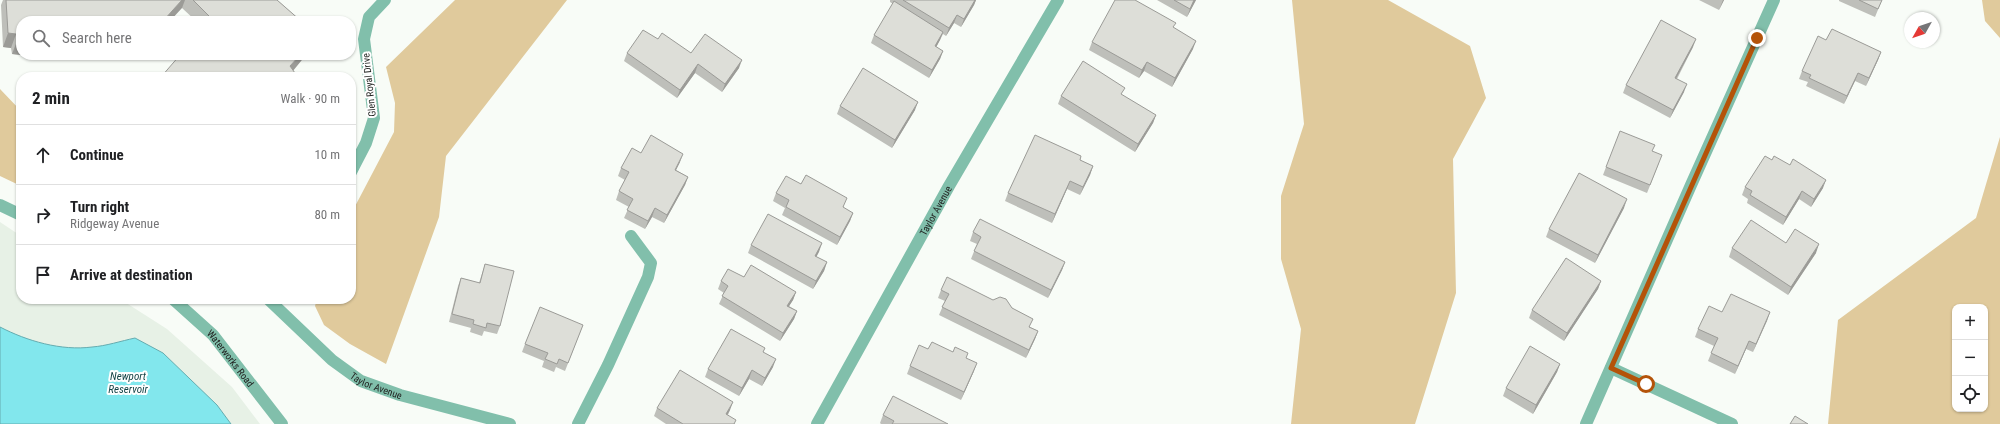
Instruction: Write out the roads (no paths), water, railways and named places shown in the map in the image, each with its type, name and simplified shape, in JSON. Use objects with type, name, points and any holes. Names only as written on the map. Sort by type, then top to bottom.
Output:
[{"type":"street","name":"Glen Royal Drive","points":[[356,162],[366,143],[374,118],[364,39],[370,16],[385,0]]},
{"type":"street","name":"Taylor Avenue","points":[[817,424],[949,186],[1058,0]]},
{"type":"street","points":[[1586,424],[1774,0]]},
{"type":"street","points":[[0,205],[16,213]]},
{"type":"street","points":[[578,424],[608,365],[648,277],[651,263],[631,236]]},
{"type":"street","name":"Waterworks Road","points":[[179,304],[213,335],[282,424]]},
{"type":"street","name":"Taylor Avenue","points":[[275,304],[332,360],[361,381],[400,396],[510,424]]},
{"type":"street","points":[[1611,368],[1732,424]]},
{"type":"water","name":"Newport Reservoir","points":[[0,327],[33,341],[68,348],[108,345],[135,338],[163,353],[217,405],[231,424],[0,424]]}]
